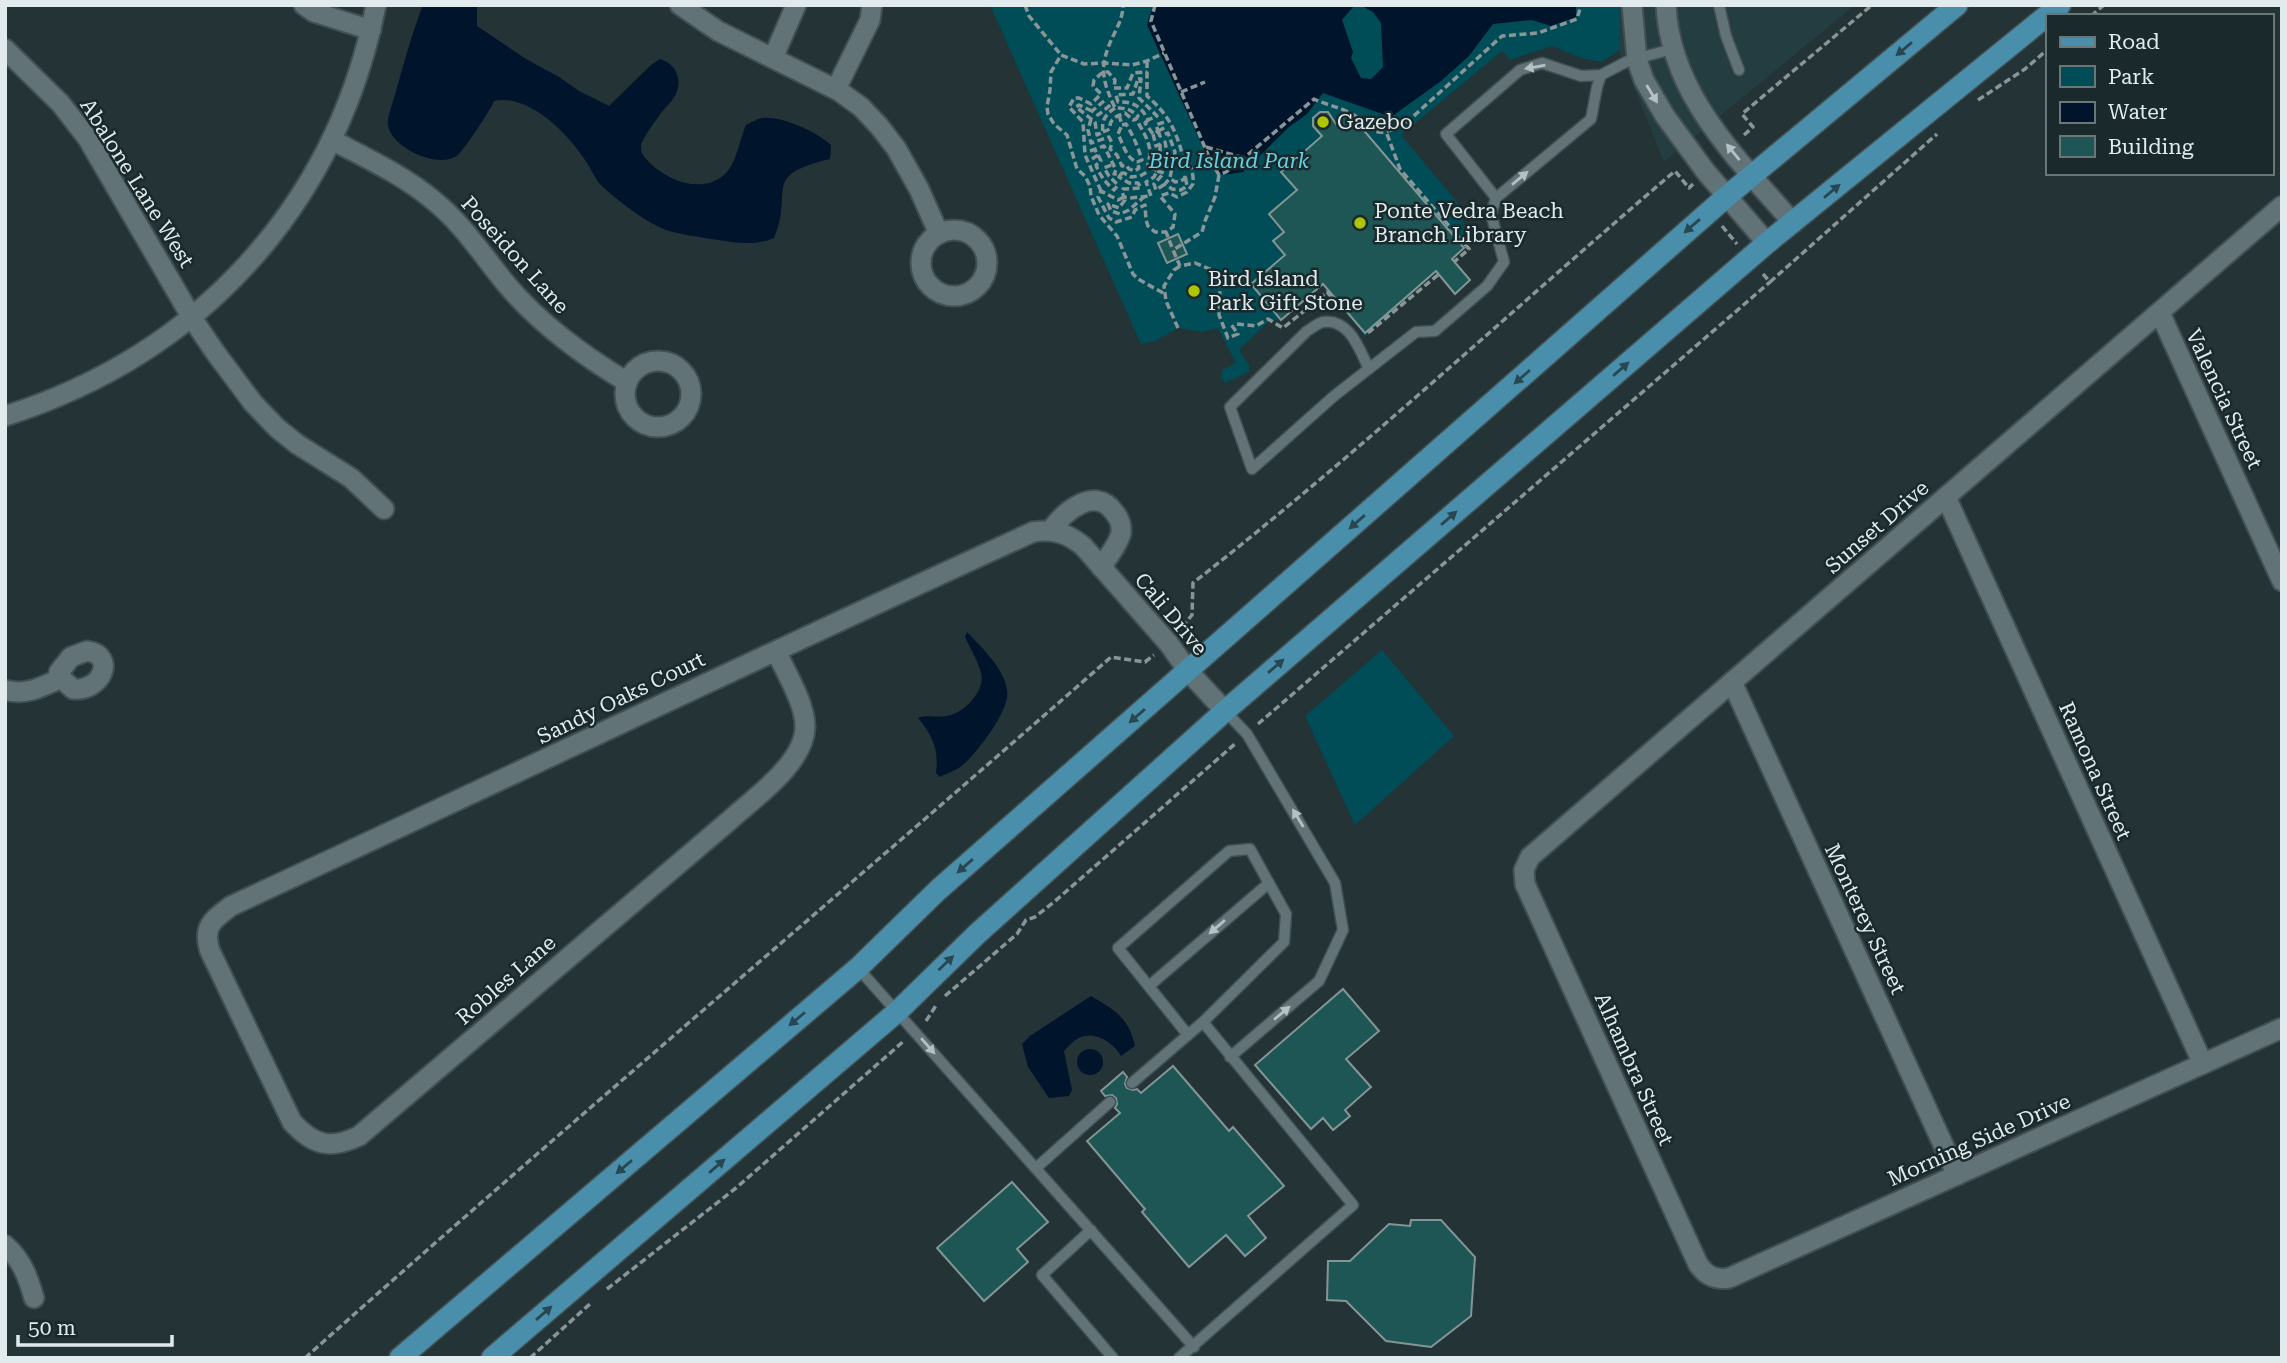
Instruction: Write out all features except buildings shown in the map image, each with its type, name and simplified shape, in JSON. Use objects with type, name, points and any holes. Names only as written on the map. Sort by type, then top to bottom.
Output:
[{"type":"main road","points":[[400,1358],[858,968],[938,890],[1726,197],[1957,5]]},
{"type":"main road","points":[[492,1358],[898,1011],[977,934],[1225,711],[1767,243],[2046,16]]},
{"type":"street","points":[[304,5],[314,12],[371,30]]},
{"type":"street","points":[[5,416],[80,388],[151,348],[192,318],[247,265],[280,225],[332,140],[362,68],[376,5]]},
{"type":"street","points":[[680,5],[718,31],[836,89],[861,107],[880,126],[896,148],[919,189],[939,234]]},
{"type":"street","points":[[773,58],[796,5]]},
{"type":"street","points":[[836,89],[870,20],[872,5]]},
{"type":"street","points":[[1632,5],[1637,60],[1644,80],[1665,116],[1706,172],[1767,243]]},
{"type":"street","points":[[1666,5],[1672,49],[1684,82],[1701,111],[1730,149],[1793,223]]},
{"type":"street","name":"Abalone Lane West","points":[[5,48],[61,104],[88,139],[192,318],[253,403],[277,428],[351,478],[384,509]]},
{"type":"street","name":"Poseidon Lane","points":[[332,140],[389,170],[435,201],[463,227],[531,312],[561,338],[627,382]]},
{"type":"street","name":"Sunset Drive","points":[[1529,892],[1525,884],[1524,870],[1530,857],[2282,206]]},
{"type":"street","name":"Valencia Street","points":[[2160,313],[2282,580]]},
{"type":"street","name":"Ramona Street","points":[[1946,497],[2203,1064]]},
{"type":"street","points":[[1051,530],[1061,516],[1084,502],[1093,500],[1110,506],[1120,524],[1121,534],[1101,567]]},
{"type":"street","name":"Cali Drive","points":[[1051,530],[1073,537],[1083,546],[1225,711]]},
{"type":"street","name":"Sandy Oaks Court","points":[[210,951],[208,930],[213,920],[231,906],[1033,532],[1051,530]]},
{"type":"street","name":"Robles Lane","points":[[210,951],[292,1122],[303,1134],[318,1142],[346,1142],[359,1136],[730,820],[796,757],[803,742],[805,726],[802,710],[776,651]]},
{"type":"street","points":[[5,690],[31,691],[61,678]]},
{"type":"street","name":"Monterey Street","points":[[1732,682],[1957,1175]]},
{"type":"street","name":"Alhambra Street","points":[[1529,892],[1698,1264]]},
{"type":"street","name":"Morning Side Drive","points":[[1698,1264],[1709,1276],[1729,1278],[2282,1028]]},
{"type":"street","points":[[5,1244],[27,1274],[34,1298]]},
{"type":"lane","points":[[1719,5],[1726,36],[1739,70]]},
{"type":"lane","points":[[1496,198],[1446,134],[1520,70],[1542,63],[1581,76],[1601,75],[1628,61],[1672,49]]},
{"type":"lane","points":[[1369,369],[1352,337],[1341,325],[1322,322],[1307,331],[1230,407],[1252,469],[1334,396],[1369,369],[1416,332],[1435,331],[1487,286],[1504,262],[1491,214],[1496,198],[1591,119],[1601,75]]},
{"type":"lane","points":[[1225,711],[1247,734],[1335,883],[1343,930],[1319,981],[1230,1057]]},
{"type":"lane","points":[[1132,1083],[1203,1023],[1284,942],[1286,914],[1250,849],[1229,851],[1118,948],[1188,1035]]},
{"type":"lane","points":[[1149,986],[1269,883]]},
{"type":"lane","points":[[858,968],[1194,1347]]},
{"type":"lane","points":[[1179,1358],[1353,1205],[1203,1023]]},
{"type":"lane","points":[[1036,1168],[1110,1102]]},
{"type":"lane","points":[[1091,1230],[1042,1275],[1113,1358]]},
{"type":"path","points":[[1024,5],[1029,16],[1061,55],[1084,64],[1132,65],[1164,53]]},
{"type":"path","points":[[1114,106],[1104,84],[1103,72],[1107,49],[1120,24],[1122,5]]},
{"type":"path","points":[[1155,5],[1151,22],[1219,175],[1215,197],[1202,232],[1173,250]]},
{"type":"path","points":[[1219,175],[1244,158],[1314,99],[1349,112],[1372,130],[1387,133],[1406,123],[1502,36],[1538,33],[1577,19],[1581,5]]},
{"type":"path","points":[[1730,149],[1752,127],[1742,114],[1872,5]]},
{"type":"path","points":[[1061,55],[1051,72],[1048,114],[1054,124],[1067,135],[1077,169],[1085,176],[1096,208],[1117,236],[1133,274],[1163,293]]},
{"type":"path","points":[[1101,191],[1098,197],[1109,218],[1116,222],[1127,219],[1135,210],[1145,205],[1149,226],[1155,232],[1166,232],[1175,222],[1173,210],[1160,196],[1184,195],[1193,184],[1193,175],[1187,159],[1183,156],[1166,114],[1147,96],[1147,61]]},
{"type":"path","points":[[1147,72],[1133,74],[1127,88],[1114,89],[1115,80],[1108,72],[1103,72],[1094,80],[1093,86],[1101,94],[1091,104],[1074,98],[1069,107],[1083,122],[1085,155],[1092,175],[1101,191],[1118,200],[1124,197],[1151,196],[1146,181],[1154,177],[1156,160],[1161,158],[1160,164],[1167,166],[1165,142],[1156,146],[1153,134],[1145,123],[1157,116],[1139,98],[1141,79],[1138,79],[1133,94],[1116,95],[1118,102],[1139,107],[1148,120]]},
{"type":"path","points":[[1181,92],[1205,82]]},
{"type":"path","points":[[1092,111],[1104,101]]},
{"type":"path","points":[[1136,119],[1133,120],[1125,113],[1119,115],[1110,121],[1110,129],[1097,135],[1095,122],[1076,107],[1079,105],[1098,115],[1114,106],[1126,108],[1138,116],[1136,119],[1140,130],[1145,134],[1150,155],[1147,166],[1149,171]]},
{"type":"path","points":[[1103,132],[1103,121],[1114,106]]},
{"type":"path","points":[[1091,119],[1088,130],[1091,144],[1109,137],[1111,149],[1122,166],[1126,165],[1135,171],[1139,168],[1137,162],[1127,154],[1118,134],[1122,125],[1119,115]]},
{"type":"path","points":[[1114,164],[1104,168],[1118,185],[1114,190],[1103,180],[1096,165],[1101,161],[1093,150],[1104,146],[1114,164],[1114,174],[1124,173],[1131,177],[1155,170],[1164,173],[1154,184],[1156,190],[1166,185],[1175,152],[1168,133],[1160,136],[1158,131],[1156,125],[1164,122]]},
{"type":"path","points":[[1122,125],[1126,124],[1138,147],[1142,160],[1137,162]]},
{"type":"path","points":[[1153,134],[1166,127]]},
{"type":"path","points":[[1387,133],[1401,169],[1469,250],[1454,262]]},
{"type":"path","points":[[1150,155],[1161,150],[1160,144]]},
{"type":"path","points":[[1205,147],[1244,158]]},
{"type":"path","points":[[1092,159],[1098,155]]},
{"type":"path","points":[[305,1358],[469,1212],[890,851],[1111,657],[1145,662],[1169,644],[1192,615],[1193,583],[1375,432],[1675,171],[1689,188],[1706,172]]},
{"type":"path","points":[[1121,174],[1119,177],[1124,182],[1138,183],[1141,188],[1123,189],[1124,205],[1119,208],[1109,202],[1111,211],[1125,213],[1145,196]]},
{"type":"path","points":[[1166,185],[1177,190],[1187,186],[1185,175],[1181,181],[1175,182],[1170,178]]},
{"type":"path","points":[[1166,185],[1166,194]]},
{"type":"path","points":[[1166,232],[1180,266]]},
{"type":"path","points":[[1178,328],[1163,293],[1164,286],[1174,270],[1195,263],[1212,270],[1220,288],[1219,315],[1228,338],[1238,334],[1230,323]]},
{"type":"path","points":[[1365,336],[1439,274]]},
{"type":"path","points":[[604,1292],[736,1188],[926,1021],[938,1003],[1017,934],[1026,920],[1035,917],[1054,902],[1770,282]]},
{"type":"path","points":[[1237,324],[1256,326],[1268,319],[1283,328],[1327,292],[1350,318]]},
{"type":"path","points":[[1319,299],[1320,308]]},
{"type":"path","points":[[530,1358],[593,1301]]},
{"type":"shaded area","points":[[1619,5],[1855,5],[1664,162],[1619,50]]},
{"type":"green space","name":"Bird Island Park","points":[[990,5],[1619,5],[1619,50],[1602,62],[1581,58],[1552,46],[1510,60],[1502,51],[1401,135],[1463,209],[1464,248],[1452,259],[1470,280],[1455,294],[1436,272],[1365,336],[1323,284],[1281,320],[1269,321],[1239,350],[1249,365],[1249,372],[1225,383],[1221,378],[1222,370],[1236,363],[1218,328],[1203,332],[1178,328],[1155,341],[1141,344]]},
{"type":"green space","points":[[1382,650],[1454,736],[1355,825],[1305,716]]},
{"type":"water","points":[[423,5],[477,5],[477,26],[526,59],[609,106],[660,59],[671,65],[677,75],[676,93],[647,133],[641,148],[650,163],[676,180],[706,184],[724,175],[735,158],[746,125],[762,118],[779,119],[817,135],[831,145],[830,159],[808,165],[787,179],[783,187],[780,222],[774,238],[743,243],[678,233],[659,227],[644,218],[598,182],[580,152],[560,129],[535,110],[508,100],[494,101],[458,155],[439,160],[417,154],[398,142],[391,134],[388,122]]},
{"type":"water","points":[[1153,5],[1358,5],[1342,20],[1353,52],[1351,58],[1361,78],[1371,79],[1383,67],[1381,23],[1373,12],[1360,5],[1576,5],[1576,17],[1551,26],[1532,20],[1493,24],[1469,56],[1441,81],[1391,117],[1323,93],[1307,114],[1289,127],[1243,172],[1223,175],[1212,167],[1147,25]]},
{"type":"water","points":[[967,632],[1002,674],[1007,698],[999,718],[977,750],[962,766],[940,777],[936,773],[934,744],[918,718],[957,713],[978,692],[981,673],[965,637]]},
{"type":"water","points":[[1091,996],[1120,1016],[1129,1028],[1135,1046],[1121,1056],[1102,1038],[1090,1035],[1077,1039],[1064,1051],[1072,1090],[1069,1096],[1049,1098],[1028,1067],[1022,1044]]},
{"type":"water","points":[[1090,1049],[1099,1053],[1103,1062],[1099,1071],[1090,1075],[1081,1071],[1077,1062],[1081,1053]]},
{"type":"place","name":"Gazebo","points":[[1323,122]]},
{"type":"place","name":"Ponte Vedra Beach Branch Library","points":[[1360,223]]},
{"type":"place","name":"Bird Island Park Gift Stone","points":[[1194,291]]}]
